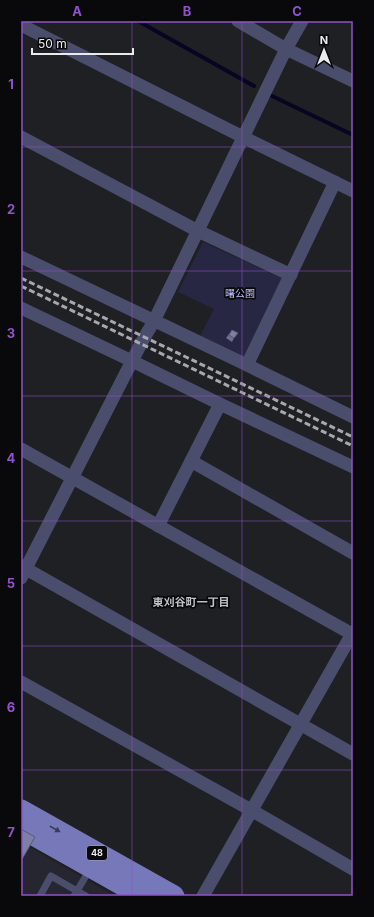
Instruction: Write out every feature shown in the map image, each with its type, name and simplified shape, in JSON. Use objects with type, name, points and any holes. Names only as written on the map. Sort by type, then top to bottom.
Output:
[{"type":"main road","name":"48","points":[[21,810],[174,896]]},
{"type":"main road","name":"48","points":[[21,828],[138,895]]},
{"type":"street","points":[[238,21],[286,49],[353,81]]},
{"type":"street","points":[[302,21],[286,49],[154,321],[23,571],[353,754]]},
{"type":"street","points":[[21,25],[353,192]]},
{"type":"street","points":[[21,137],[198,231],[291,275]]},
{"type":"street","points":[[247,365],[335,182]]},
{"type":"street","points":[[21,258],[353,417]]},
{"type":"street","points":[[21,308],[353,467]]},
{"type":"street","points":[[158,526],[220,404]]},
{"type":"street","points":[[21,449],[352,633],[203,896]]},
{"type":"street","points":[[191,461],[353,553]]},
{"type":"street","points":[[21,682],[251,810],[353,869]]},
{"type":"lane","points":[[76,893],[91,867]]},
{"type":"lane","points":[[40,896],[51,876],[76,893],[86,896]]},
{"type":"shaded area","points":[[21,842],[115,896],[21,896]]},
{"type":"green space","name":"曙公園","points":[[203,242],[282,278],[244,357],[200,336],[214,309],[178,292]]},
{"type":"building","points":[[232,330],[238,333],[234,338],[229,335]]},
{"type":"building","points":[[21,829],[35,837],[21,861]]},
{"type":"waterway","points":[[138,21],[254,86]]},
{"type":"waterway","points":[[272,96],[353,135]]},
{"type":"railway","points":[[21,278],[353,437]]},
{"type":"railway","points":[[21,286],[353,446]]},
{"type":"district","name":"東刈谷町一丁目","points":[[191,602]]}]
